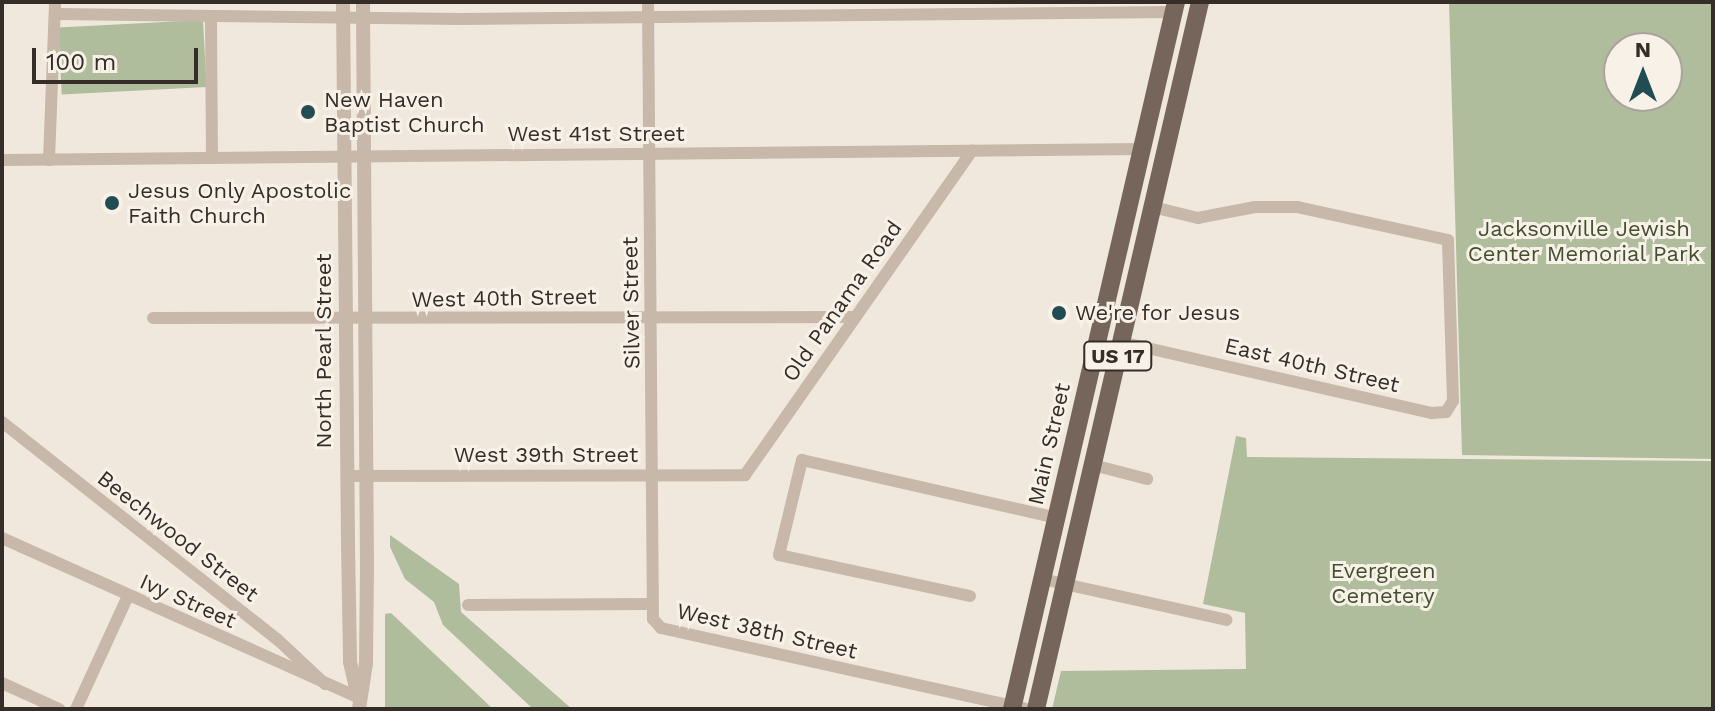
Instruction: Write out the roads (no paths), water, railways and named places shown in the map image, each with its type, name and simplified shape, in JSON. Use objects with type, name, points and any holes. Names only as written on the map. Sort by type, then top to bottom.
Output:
[{"type":"main road","name":"US 17","points":[[1036,709],[1200,2]]},
{"type":"main road","name":"Main Street","points":[[1017,708],[1042,579],[1175,7]]},
{"type":"main road","points":[[1129,310],[1133,248],[1149,167],[1143,149]]},
{"type":"street","name":"North Pearl Street","points":[[343,2],[350,662],[359,704]]},
{"type":"street","name":"North Pearl Street","points":[[359,704],[366,663],[363,2]]},
{"type":"street","name":"Silver Street","points":[[648,2],[652,604]]},
{"type":"street","points":[[49,160],[55,8],[211,18],[364,18],[648,17],[1175,7]]},
{"type":"street","points":[[211,18],[212,157]]},
{"type":"street","name":"West 41st Street","points":[[2,160],[1143,149]]},
{"type":"street","name":"Old Panama Road","points":[[745,475],[972,151]]},
{"type":"street","name":"East 40th Street","points":[[1121,342],[1432,413],[1446,412],[1453,401],[1448,240],[1297,207],[1255,207],[1198,218],[1153,207]]},
{"type":"street","name":"West 40th Street","points":[[153,318],[855,317]]},
{"type":"street","name":"Beechwood Street","points":[[2,422],[277,639],[325,684]]},
{"type":"street","points":[[970,596],[779,555],[802,460],[1057,518]]},
{"type":"street","points":[[1093,465],[1147,479]]},
{"type":"street","name":"West 39th Street","points":[[347,476],[745,475]]},
{"type":"street","name":"Ivy Street","points":[[2,538],[325,684],[359,704]]},
{"type":"street","points":[[1042,579],[1227,620]]},
{"type":"street","points":[[76,709],[128,596]]},
{"type":"street","name":"West 38th Street","points":[[468,605],[652,604],[653,619],[661,628],[1017,708]]},
{"type":"street","points":[[2,683],[59,709]]},
{"type":"place","name":"New Haven Baptist Church","points":[[308,112]]},
{"type":"place","name":"Jesus Only Apostolic Faith Church","points":[[112,203]]},
{"type":"place","name":"We're for Jesus","points":[[1059,313]]},
{"type":"park label","name":"Jacksonville Jewish Center Memorial Park","points":[[1584,240]]},
{"type":"park label","name":"Evergreen Cemetery","points":[[1383,582]]}]
